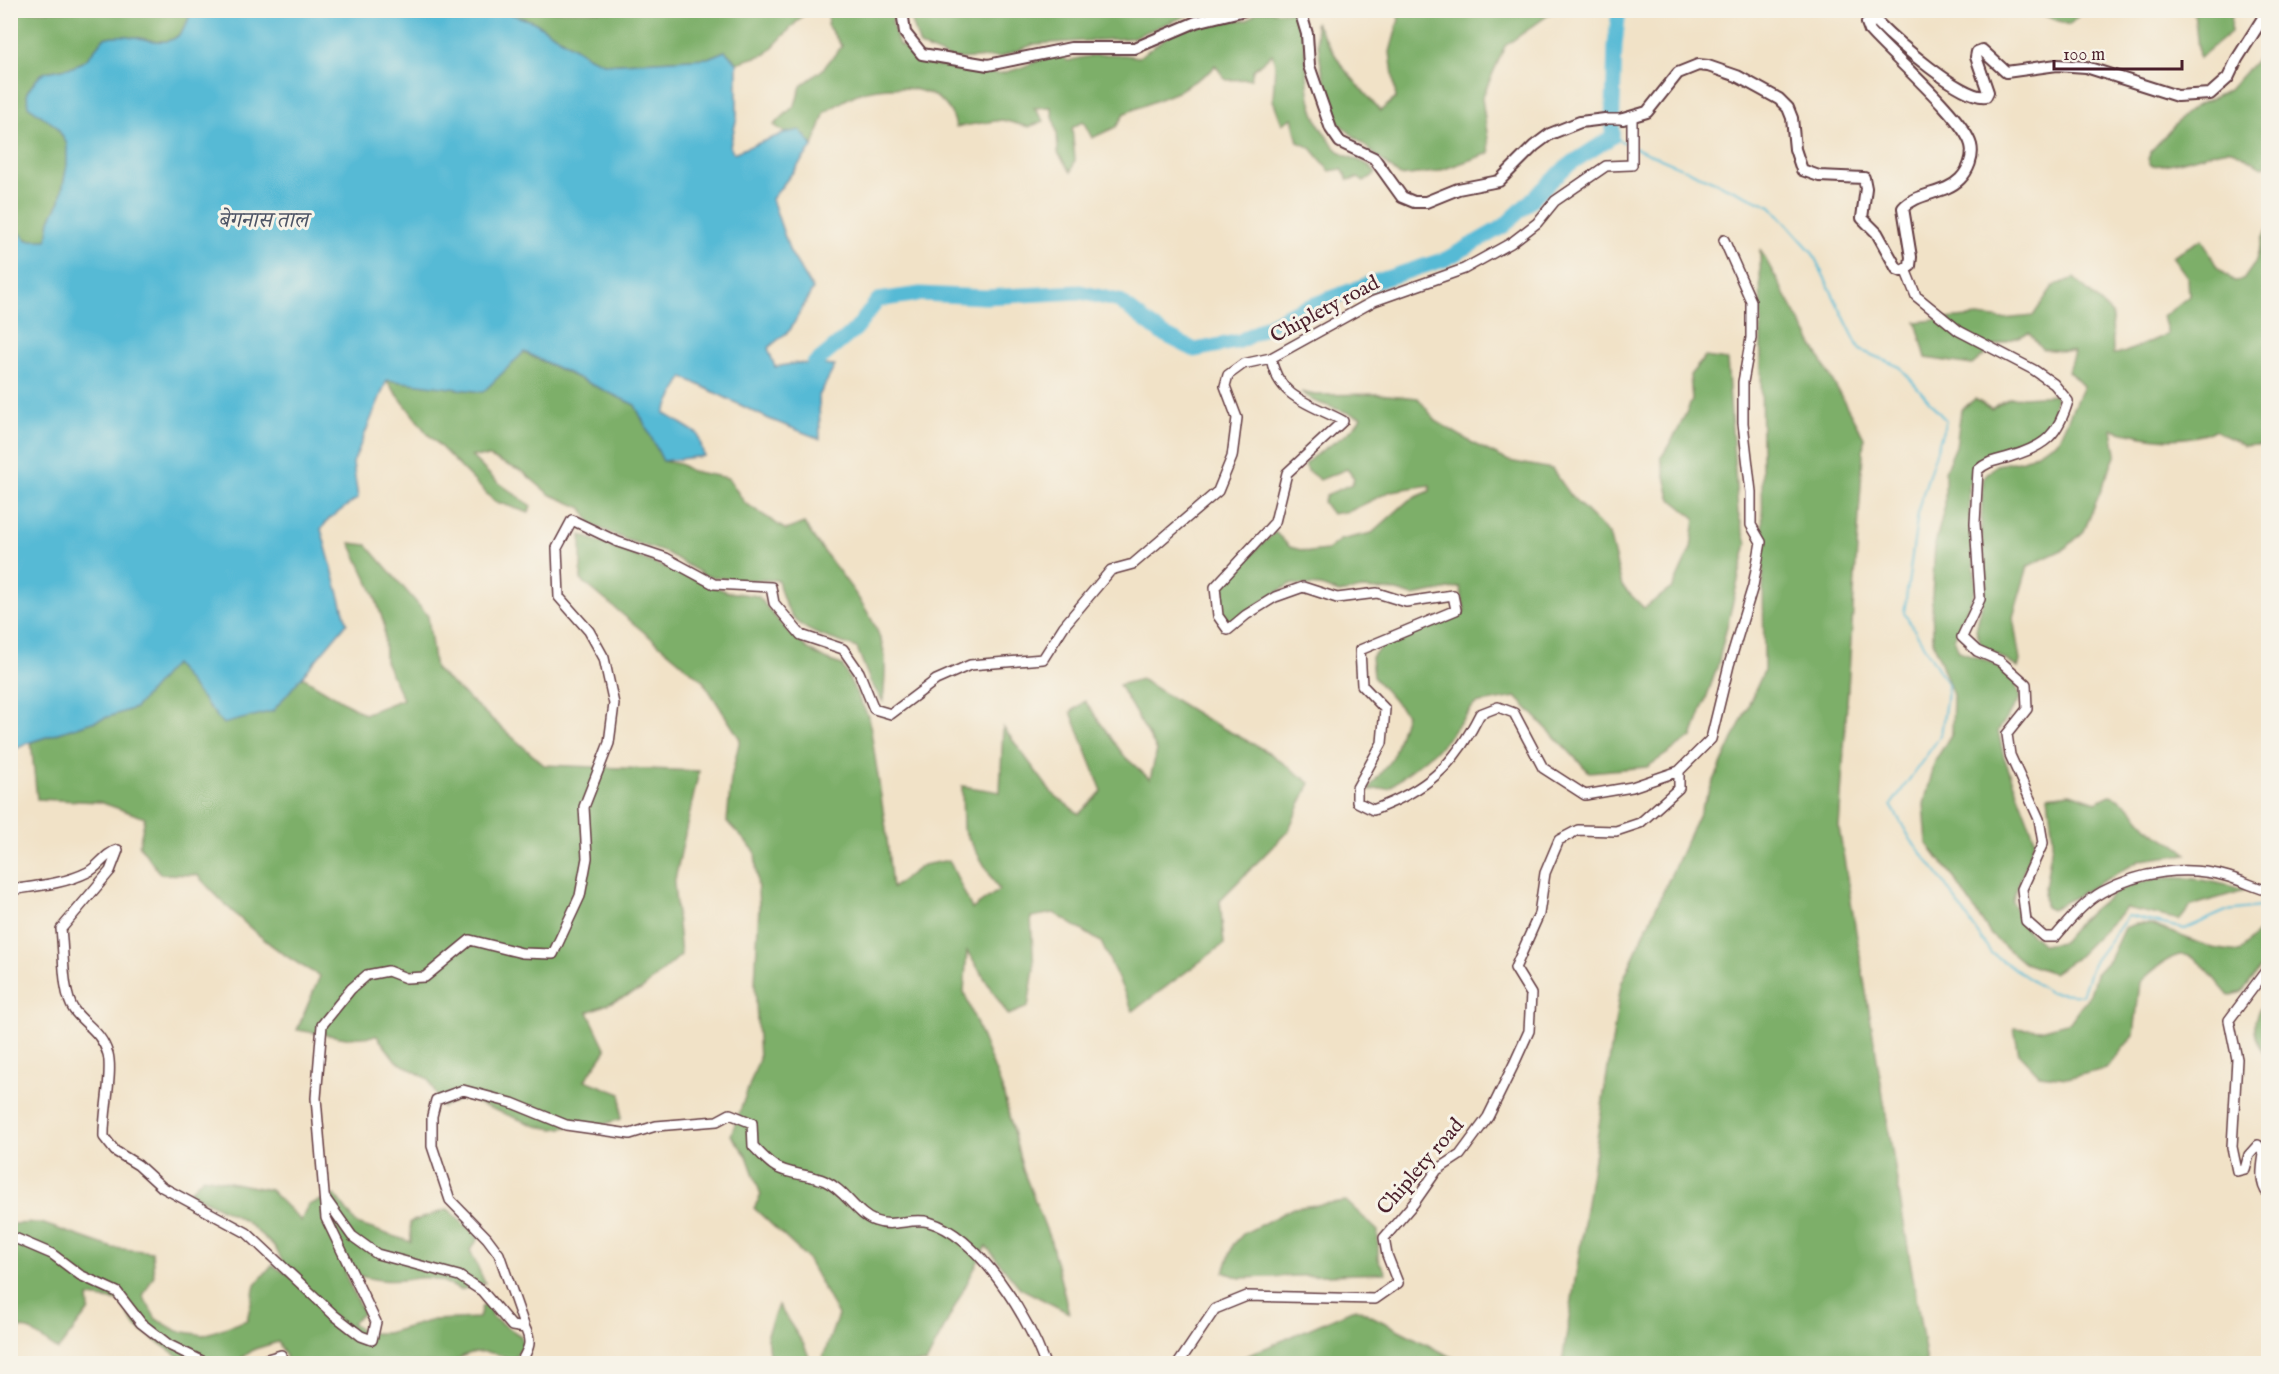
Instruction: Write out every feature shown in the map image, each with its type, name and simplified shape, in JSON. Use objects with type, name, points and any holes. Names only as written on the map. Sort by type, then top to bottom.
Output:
[{"type":"main road","points":[[902,10],[905,33],[922,54],[988,65],[1071,48],[1135,48],[1196,22],[1245,10]]},
{"type":"main road","points":[[1294,10],[1301,14],[1307,34],[1309,66],[1331,129],[1340,142],[1374,158],[1402,197],[1414,202],[1426,202],[1458,189],[1499,181],[1534,146],[1550,134],[1580,122],[1605,119]]},
{"type":"main road","points":[[1628,118],[1647,112],[1678,74],[1698,65],[1737,76],[1779,99],[1788,108],[1792,118],[1795,149],[1802,170],[1819,176],[1864,178],[1866,188],[1862,218],[1877,233],[1897,269],[1905,269],[1910,266],[1911,257],[1903,208],[1912,200],[1948,189],[1960,179],[1970,160],[1972,150],[1969,139],[1953,117],[1870,31],[1867,23],[1877,22],[1910,53],[1953,84],[1980,97],[1986,96],[1988,92],[1976,57],[1977,52],[1982,50],[2006,72],[2057,65],[2086,67],[2177,96],[2204,96],[2218,89],[2228,78],[2237,59],[2268,10]]},
{"type":"street","points":[[1605,119],[1628,118]]},
{"type":"street","name":"Chiplety road","points":[[1178,1364],[1215,1309],[1248,1296],[1375,1299],[1398,1283],[1387,1255],[1384,1238],[1414,1203],[1437,1170],[1460,1155],[1488,1117],[1529,1031],[1531,994],[1515,968],[1539,914],[1545,873],[1559,840],[1578,830],[1616,831],[1640,823],[1679,788],[1679,771],[1632,787],[1585,795],[1543,768],[1514,713],[1498,707],[1480,714],[1464,745],[1427,784],[1399,800],[1373,810],[1357,802],[1357,788],[1382,743],[1385,709],[1362,685],[1360,650],[1456,610],[1453,595],[1406,602],[1377,593],[1336,598],[1303,587],[1275,597],[1246,615],[1228,630],[1218,616],[1215,587],[1275,522],[1287,473],[1343,421],[1307,406],[1286,388],[1273,371],[1271,358],[1374,301],[1464,269],[1511,243],[1537,223],[1556,201],[1606,166],[1632,165],[1628,118]]},
{"type":"street","points":[[1679,771],[1711,739],[1729,665],[1753,586],[1761,542],[1751,525],[1751,492],[1743,423],[1743,382],[1751,338],[1751,301],[1724,240]]},
{"type":"street","points":[[1905,269],[1916,296],[1959,331],[2034,370],[2054,384],[2068,401],[2062,422],[2049,441],[2011,456],[1988,461],[1978,470],[1975,523],[1980,599],[1962,637],[1977,651],[2000,661],[2026,684],[2027,710],[2007,734],[2010,755],[2039,819],[2043,843],[2022,889],[2026,921],[2044,937],[2055,937],[2079,910],[2101,892],[2148,874],[2185,870],[2228,877],[2268,891]]},
{"type":"street","points":[[10,890],[66,880],[91,871],[111,851],[118,850],[110,871],[61,929],[65,957],[66,994],[75,1012],[94,1027],[108,1054],[104,1137],[115,1151],[138,1165],[162,1186],[247,1233],[334,1316],[361,1336],[372,1340],[376,1322],[326,1218],[316,1098],[322,1025],[351,989],[367,975],[388,971],[406,978],[424,978],[470,940],[522,953],[553,954],[580,896],[587,858],[584,807],[609,743],[614,704],[604,658],[589,631],[559,597],[557,548],[572,520],[618,542],[666,558],[714,584],[771,586],[774,603],[801,635],[843,650],[859,672],[874,709],[891,714],[936,680],[970,665],[1043,659],[1064,626],[1111,570],[1133,564],[1218,491],[1232,457],[1237,418],[1225,386],[1228,375],[1243,364],[1271,358]]},
{"type":"street","points":[[2268,968],[2229,1020],[2237,1059],[2232,1147],[2237,1171],[2245,1169],[2249,1155],[2258,1145],[2264,1154],[2261,1173],[2264,1190],[2268,1194]]},
{"type":"street","points":[[520,1364],[531,1344],[499,1254],[487,1238],[450,1200],[432,1146],[432,1116],[436,1100],[463,1089],[512,1102],[566,1125],[600,1132],[630,1134],[656,1126],[717,1120],[730,1114],[752,1123],[753,1146],[774,1166],[825,1181],[844,1193],[873,1221],[890,1225],[927,1221],[954,1232],[994,1274],[1021,1312],[1046,1364]]},
{"type":"street","points":[[323,1196],[352,1236],[377,1254],[459,1276],[482,1291],[512,1326],[525,1328]]},
{"type":"street","points":[[10,1236],[52,1254],[80,1275],[117,1292],[141,1323],[169,1345],[208,1364]]},
{"type":"street","points":[[250,1364],[281,1355],[282,1364]]},
{"type":"green space","points":[[908,10],[1209,11],[1191,14],[1131,38],[1035,44],[1000,57],[953,59],[920,46]]},
{"type":"green space","points":[[2084,10],[2069,25],[2032,11]]},
{"type":"green space","points":[[10,11],[191,11],[184,28],[176,37],[167,41],[118,36],[104,38],[86,60],[73,67],[40,75],[27,92],[28,106],[56,126],[67,144],[67,165],[60,201],[50,220],[47,240],[41,241],[26,239],[11,224]]},
{"type":"green space","points":[[501,11],[807,11],[766,54],[737,63],[725,51],[708,58],[606,64],[589,57],[534,22]]},
{"type":"green space","points":[[830,11],[895,11],[892,23],[899,45],[913,51],[933,65],[998,74],[1018,69],[1056,53],[1068,61],[1103,54],[1139,57],[1172,33],[1211,21],[1247,20],[1259,11],[1295,12],[1303,37],[1311,102],[1320,126],[1341,152],[1365,164],[1376,173],[1364,182],[1358,178],[1348,180],[1342,169],[1330,171],[1311,148],[1298,142],[1292,118],[1282,124],[1273,100],[1275,64],[1272,54],[1253,70],[1251,79],[1226,80],[1215,65],[1211,71],[1177,92],[1125,113],[1116,127],[1092,138],[1083,121],[1072,128],[1075,160],[1071,172],[1058,153],[1057,133],[1051,107],[1034,108],[1044,121],[1029,127],[1002,120],[956,127],[944,103],[921,91],[908,89],[894,88],[862,92],[825,112],[813,146],[800,130],[785,133],[774,125],[795,105],[801,86],[822,70],[842,46],[827,25]]},
{"type":"green space","points":[[1396,11],[1554,11],[1505,46],[1482,98],[1490,153],[1436,172],[1400,176],[1334,119],[1321,65],[1315,22],[1342,66],[1380,111],[1396,98],[1390,52],[1399,19]]},
{"type":"green space","points":[[2194,11],[2232,11],[2231,32],[2199,58]]},
{"type":"green space","points":[[2266,40],[2264,82],[2270,146],[2266,166],[2262,167],[2228,150],[2167,164],[2151,165],[2148,159],[2151,151],[2183,116],[2194,107],[2229,90],[2262,53]]},
{"type":"green space","points":[[2268,229],[2268,444],[2244,446],[2215,430],[2203,435],[2164,439],[2112,429],[2116,454],[2084,531],[2066,548],[2028,566],[2013,617],[2020,661],[2018,668],[1981,644],[1976,630],[1987,582],[1981,527],[1983,479],[1996,465],[2024,460],[2058,441],[2083,386],[2068,371],[2074,352],[2042,349],[2029,333],[1996,345],[1972,365],[1926,358],[1916,322],[1978,316],[2003,319],[2033,316],[2053,286],[2074,278],[2112,314],[2113,354],[2123,353],[2168,334],[2163,317],[2189,296],[2188,278],[2172,256],[2202,239],[2217,267],[2234,281],[2243,280],[2255,263],[2264,234]]},
{"type":"green space","points":[[1760,249],[1864,438],[1839,828],[1927,1363],[1562,1364],[1621,984],[1764,671]]},
{"type":"green space","points":[[523,352],[635,405],[663,461],[680,464],[691,471],[728,478],[745,503],[786,530],[804,523],[864,607],[882,643],[885,660],[883,702],[870,681],[857,648],[805,628],[789,611],[778,580],[734,580],[706,576],[667,553],[627,540],[592,525],[582,508],[549,494],[523,472],[490,457],[471,456],[495,480],[531,506],[529,513],[494,501],[426,432],[386,380],[483,392]]},
{"type":"green space","points":[[1705,357],[1727,360],[1738,513],[1747,543],[1717,668],[1692,737],[1647,767],[1589,772],[1516,697],[1475,704],[1441,746],[1389,788],[1368,790],[1393,757],[1406,714],[1373,677],[1371,657],[1385,644],[1465,611],[1460,587],[1413,596],[1397,591],[1362,589],[1339,593],[1321,586],[1290,584],[1235,619],[1227,621],[1220,603],[1226,584],[1241,565],[1275,532],[1290,547],[1309,552],[1327,550],[1340,540],[1372,533],[1409,500],[1430,491],[1430,485],[1391,491],[1350,511],[1332,514],[1323,502],[1326,495],[1352,484],[1354,478],[1347,469],[1320,480],[1308,471],[1305,464],[1343,436],[1361,417],[1316,402],[1301,392],[1315,395],[1378,394],[1418,398],[1436,421],[1474,444],[1509,461],[1552,469],[1572,497],[1609,534],[1622,586],[1644,608],[1673,587],[1691,548],[1695,518],[1670,498],[1661,458],[1692,400],[1690,375]]},
{"type":"green space","points":[[2056,395],[2050,431],[2026,444],[1974,463],[1969,487],[1976,588],[1954,639],[1959,651],[1991,662],[2014,679],[2020,698],[1998,731],[2004,757],[2035,839],[2012,902],[2025,928],[2043,945],[2062,942],[2082,919],[2102,902],[2122,889],[2143,882],[2166,878],[2190,878],[2245,890],[2191,906],[2180,920],[2126,908],[2075,959],[2053,973],[2024,963],[1991,935],[1952,875],[1927,844],[1924,804],[1935,761],[1952,733],[1953,695],[1933,641],[1932,596],[1935,544],[1945,506],[1945,471],[1956,446],[1961,410],[1975,399],[1991,409],[2009,398]]},
{"type":"green space","points":[[581,535],[728,592],[758,596],[785,628],[805,647],[842,665],[869,718],[886,829],[892,888],[923,865],[949,860],[972,909],[999,890],[963,829],[962,786],[1000,792],[1003,727],[1052,793],[1079,814],[1102,791],[1071,712],[1085,701],[1124,756],[1150,779],[1157,750],[1119,685],[1141,679],[1204,718],[1268,752],[1310,783],[1288,831],[1220,900],[1224,944],[1133,1011],[1101,942],[1054,913],[1031,917],[1034,969],[1028,1007],[1008,1015],[967,951],[964,992],[1002,1088],[1023,1170],[1051,1242],[1069,1313],[1020,1288],[986,1246],[926,1363],[821,1363],[838,1315],[806,1257],[754,1208],[761,1195],[747,1156],[731,1135],[759,1059],[755,984],[759,906],[755,851],[727,822],[731,778],[740,739],[703,681],[581,580]]},
{"type":"green space","points":[[350,543],[367,545],[428,616],[435,669],[544,765],[699,771],[674,884],[681,955],[641,990],[588,1012],[606,1050],[585,1080],[621,1094],[621,1119],[598,1126],[582,1125],[554,1129],[536,1126],[464,1098],[442,1107],[428,1079],[396,1061],[377,1036],[346,1038],[297,1030],[320,976],[269,944],[197,875],[160,874],[139,845],[145,818],[100,802],[37,799],[31,742],[135,708],[174,663],[273,711],[301,676],[364,714],[403,699],[385,661],[384,624],[374,594]]},
{"type":"green space","points":[[2070,793],[2096,802],[2110,795],[2123,801],[2152,831],[2187,854],[2141,860],[2051,910],[2045,907],[2044,894],[2053,838],[2048,796]]},
{"type":"green space","points":[[2136,924],[2150,924],[2212,948],[2239,952],[2260,930],[2268,926],[2268,958],[2242,992],[2229,996],[2197,960],[2179,955],[2169,959],[2140,982],[2134,1035],[2106,1069],[2067,1078],[2039,1075],[2019,1054],[2014,1028],[2041,1030],[2070,1022],[2090,994],[2096,974],[2109,960],[2124,928]]},
{"type":"green space","points":[[2268,1001],[2268,1058],[2256,1037],[2255,1021],[2261,1007]]},
{"type":"green space","points":[[203,1177],[270,1190],[301,1221],[308,1205],[335,1195],[357,1224],[411,1242],[410,1222],[448,1209],[479,1238],[470,1250],[485,1283],[460,1290],[436,1279],[393,1281],[344,1272],[363,1313],[352,1323],[365,1333],[387,1333],[433,1320],[479,1318],[482,1306],[488,1305],[493,1318],[521,1336],[523,1347],[513,1360],[497,1354],[475,1352],[453,1363],[286,1364],[286,1356],[278,1342],[255,1349],[234,1363],[188,1363],[135,1326],[120,1301],[88,1297],[89,1310],[58,1350],[28,1329],[11,1327],[12,1224],[41,1223],[113,1248],[152,1252],[154,1275],[143,1296],[156,1319],[177,1331],[204,1335],[247,1320],[255,1285],[272,1265],[289,1275],[275,1247],[245,1221],[189,1192]]},
{"type":"green space","points":[[1346,1201],[1378,1231],[1378,1259],[1386,1273],[1240,1278],[1224,1272],[1233,1245],[1243,1234],[1293,1208]]},
{"type":"green space","points":[[778,1305],[803,1343],[812,1363],[784,1363],[769,1355],[767,1334]]},
{"type":"green space","points":[[1356,1308],[1463,1363],[1231,1363]]},
{"type":"water","name":"बेगनास ताल","points":[[191,11],[501,11],[534,22],[589,57],[606,64],[708,58],[725,51],[737,63],[737,117],[730,146],[733,153],[785,133],[800,130],[813,146],[772,199],[790,252],[813,289],[790,330],[768,348],[775,367],[797,363],[835,366],[819,396],[820,439],[769,419],[683,377],[664,413],[698,434],[704,456],[663,461],[635,405],[524,352],[483,392],[387,380],[353,463],[358,498],[329,519],[321,529],[347,623],[273,711],[223,724],[174,664],[135,708],[31,742],[11,751],[11,224],[27,240],[47,240],[50,220],[60,201],[67,165],[67,144],[56,126],[28,106],[27,92],[40,75],[73,67],[86,60],[104,38],[118,36],[167,41],[176,37],[184,28]]},
{"type":"waterway","points":[[814,364],[856,329],[878,300],[920,294],[985,297],[1080,292],[1119,301],[1161,333],[1195,350],[1240,341],[1291,313],[1368,284],[1446,259],[1504,226],[1567,166],[1612,137],[1615,45],[1619,10]]},
{"type":"waterway","points":[[1612,137],[1630,145]]},
{"type":"waterway","points":[[1635,148],[1771,206],[1812,252],[1860,350],[1900,367],[1946,421],[1919,506],[1904,613],[1948,685],[1941,735],[1891,805],[1911,840],[1939,875],[1991,953],[2049,992],[2082,995],[2093,963],[2128,916],[2185,929],[2226,911],[2268,906]]}]
